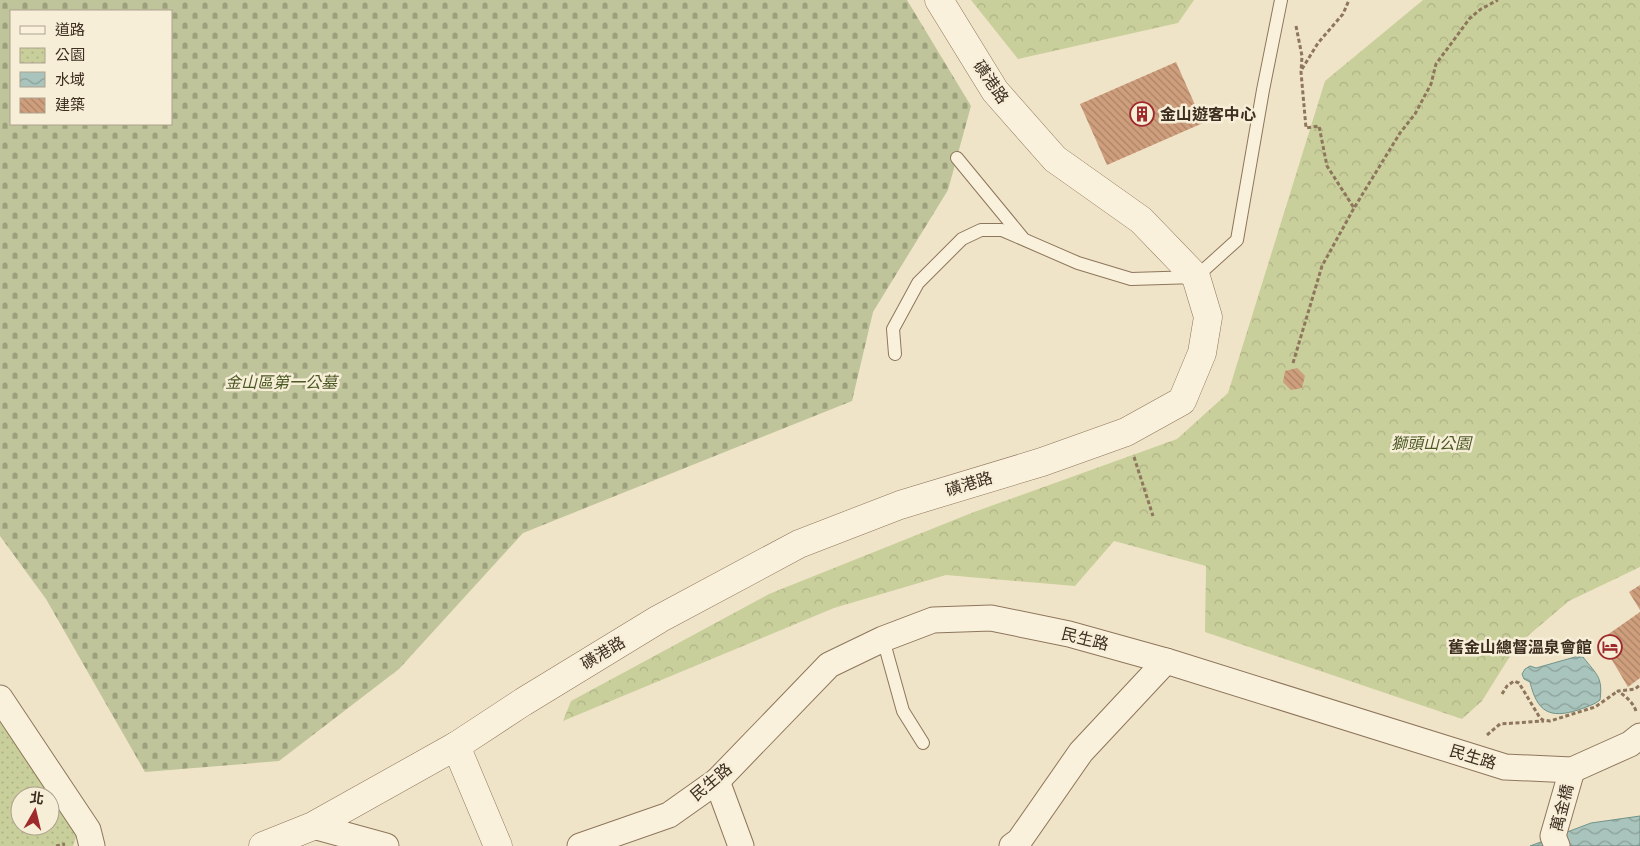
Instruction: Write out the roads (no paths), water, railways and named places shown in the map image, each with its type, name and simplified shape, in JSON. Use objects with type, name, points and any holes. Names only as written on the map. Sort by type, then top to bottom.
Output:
[{"type":"street","name":"磺港路","points":[[313,826],[456,746],[523,702],[659,619],[799,544],[900,504],[1042,462],[1126,432],[1182,401],[1202,353],[1208,317],[1196,277],[1141,220],[1055,159],[994,91],[939,0]]},
{"type":"street","name":"民生路","points":[[580,846],[669,815],[717,781],[830,665],[883,639],[933,620],[991,618],[1069,634],[1166,661],[1505,767],[1572,770],[1630,744],[1640,736]]},
{"type":"street","points":[[1012,846],[1019,841],[1081,752],[1166,661]]},
{"type":"street","points":[[0,698],[88,830],[92,846]]},
{"type":"street","points":[[456,746],[498,846]]},
{"type":"street","name":"萬金橋","points":[[1555,841],[1572,770]]},
{"type":"street","points":[[717,781],[741,846]]},
{"type":"street","points":[[263,846],[313,826],[386,846]]},
{"type":"lane","points":[[895,354],[893,329],[918,283],[962,240],[981,230],[1002,230],[1078,263],[1131,279],[1196,277],[1237,240],[1281,0]]},
{"type":"lane","points":[[957,158],[1024,239]]},
{"type":"lane","points":[[883,639],[903,711],[923,743]]},
{"type":"water","points":[[1575,657],[1583,657],[1598,677],[1601,686],[1600,700],[1590,706],[1568,713],[1560,714],[1546,711],[1537,700],[1530,682],[1524,679],[1522,674],[1530,666],[1536,668]]},
{"type":"water","points":[[1640,816],[1640,846],[1530,846],[1591,823]]},
{"type":"place","name":"金山遊客中心","points":[[1142,114]]},
{"type":"place","name":"舊金山總督溫泉會館","points":[[1610,647]]},
{"type":"park label","name":"金山區第一公墓","points":[[281,382]]},
{"type":"park label","name":"獅頭山公園","points":[[1431,443]]}]
